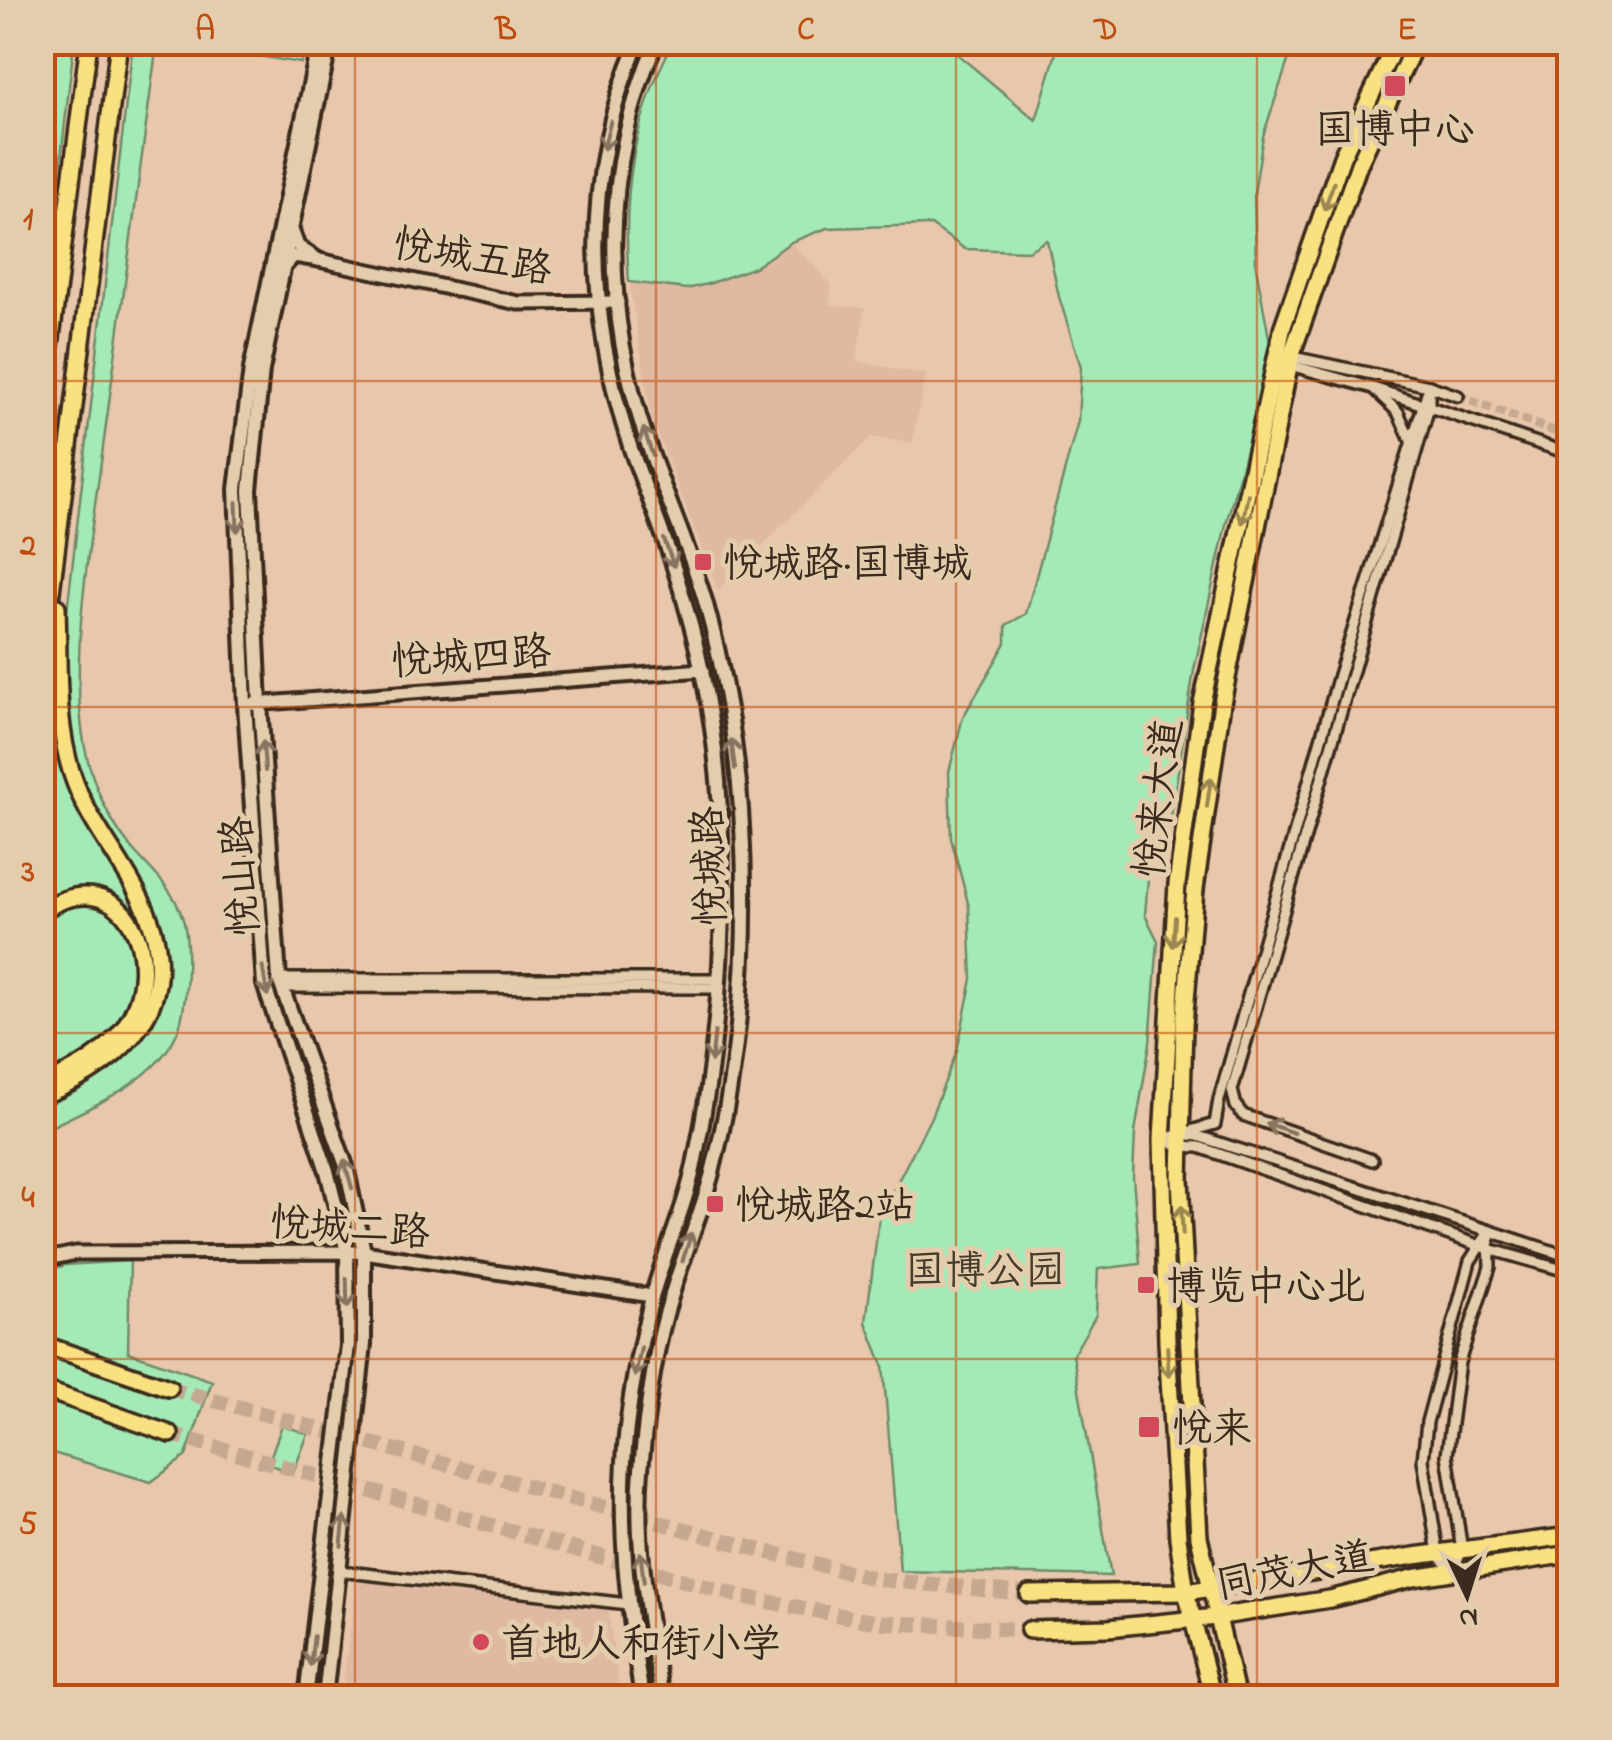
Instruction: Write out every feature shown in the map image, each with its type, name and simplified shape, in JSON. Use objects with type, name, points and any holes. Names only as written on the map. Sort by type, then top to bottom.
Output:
[{"type":"main road","points":[[42,408],[89,42]]},
{"type":"main road","points":[[42,665],[119,42]]},
{"type":"main road","name":"悦山路","points":[[319,42],[250,369],[236,489],[280,983],[346,1166],[364,1252],[364,1344],[325,1698]]},
{"type":"main road","name":"悦山路","points":[[306,1698],[348,1345],[347,1252],[327,1171],[264,984],[253,704],[250,490],[262,370],[330,42]]},
{"type":"main road","name":"悦城路","points":[[638,42],[619,92],[599,172],[594,212],[600,303],[606,352],[622,417],[676,574],[703,670],[720,807],[719,983],[710,1076],[694,1169],[652,1296],[636,1371],[623,1469],[622,1536],[642,1698]]},
{"type":"main road","name":"悦城路","points":[[656,42],[636,94],[618,175],[614,234],[618,302],[638,414],[706,604],[721,669],[741,808],[744,962],[731,1078],[712,1174],[670,1299],[641,1471],[640,1558],[662,1698]]},
{"type":"main road","name":"悦来大道","points":[[1213,1698],[1186,1592],[1172,1451],[1162,1139],[1177,884],[1202,702],[1285,359],[1342,157],[1396,42]]},
{"type":"main road","name":"悦来大道","points":[[1237,1698],[1199,1536],[1180,1140],[1184,1025],[1198,870],[1222,702],[1259,530],[1285,359],[1359,164],[1416,42]]},
{"type":"main road","points":[[46,1089],[101,1068],[136,1034],[153,996],[158,958],[146,909],[87,812],[67,759],[60,698],[56,558]]},
{"type":"main road","points":[[42,911],[72,898],[98,899],[110,904],[135,929],[144,959],[140,992],[126,1026],[94,1058],[46,1089]]},
{"type":"main road","points":[[42,1344],[169,1388]]},
{"type":"main road","points":[[51,1392],[170,1434]]},
{"type":"main road","name":"同茂大道","points":[[1029,1594],[1186,1592],[1570,1536]]},
{"type":"main road","name":"同茂大道","points":[[1029,1630],[1216,1617],[1570,1554]]},
{"type":"street","points":[[290,225],[298,246],[319,260]]},
{"type":"street","points":[[281,271],[294,256],[319,260]]},
{"type":"street","name":"悦城五路","points":[[319,260],[518,303],[618,302]]},
{"type":"street","points":[[1285,359],[1430,386],[1458,396]]},
{"type":"street","points":[[1285,359],[1570,454]]},
{"type":"street","points":[[1372,1160],[1243,1114],[1236,1106],[1232,1090],[1430,386]]},
{"type":"street","points":[[1373,388],[1398,412],[1411,441]]},
{"type":"street","points":[[1180,1140],[1215,1124],[1218,1100],[1338,675],[1425,405]]},
{"type":"street","name":"悦城四路","points":[[253,704],[703,670]]},
{"type":"street","points":[[280,983],[719,983]]},
{"type":"street","points":[[1162,1139],[1198,1136],[1570,1257]]},
{"type":"street","points":[[1180,1140],[1485,1247],[1570,1272]]},
{"type":"street","points":[[1485,1247],[1470,1261],[1426,1422],[1423,1460],[1438,1553],[1452,1572],[1462,1550],[1446,1455],[1459,1362],[1490,1268],[1485,1247],[1489,1232]]},
{"type":"street","name":"悦城二路","points":[[42,1260],[76,1253],[364,1252],[652,1296]]},
{"type":"street","points":[[339,1570],[628,1604]]},
{"type":"shaded area","points":[[791,242],[831,284],[830,305],[865,308],[856,361],[926,375],[912,443],[871,437],[718,590],[652,420],[629,282],[687,289],[755,267]]},
{"type":"shaded area","name":"首地人和街小学","points":[[358,1580],[608,1609],[621,1697],[345,1697],[344,1674]]},
{"type":"green space","points":[[42,43],[74,43],[43,317]]},
{"type":"green space","points":[[133,43],[157,43],[87,564],[80,641],[80,714],[88,761],[107,811],[120,834],[178,905],[186,939],[186,983],[181,1021],[160,1060],[124,1089],[43,1131],[43,819]]},
{"type":"green space","points":[[179,43],[306,43],[301,63]]},
{"type":"green space","name":"国博公园","points":[[673,43],[944,43],[1036,120],[1059,43],[1294,43],[1263,136],[1254,194],[1256,267],[1272,354],[1226,524],[1194,670],[1170,822],[1151,841],[1145,915],[1158,941],[1150,1043],[1135,1132],[1133,1177],[1140,1264],[1098,1269],[1096,1315],[1073,1355],[1111,1576],[900,1571],[883,1365],[866,1322],[879,1218],[931,1117],[957,1051],[972,979],[969,907],[951,838],[949,772],[963,717],[1006,643],[1006,625],[1026,614],[1078,421],[1081,367],[1059,297],[1047,240],[1028,251],[965,249],[931,225],[827,228],[791,242],[755,267],[711,283],[687,289],[629,282],[627,219],[633,159],[648,100]]},
{"type":"green space","points":[[130,1261],[128,1352],[212,1381],[186,1456],[151,1482],[43,1450],[43,1272],[65,1265]]},
{"type":"green space","points":[[282,1425],[308,1434],[293,1473],[268,1464]]},
{"type":"tunnel","points":[[1458,396],[1570,437]]},
{"type":"tunnel","points":[[169,1388],[876,1579],[1029,1594]]},
{"type":"tunnel","points":[[170,1434],[739,1596],[875,1622],[1029,1630]]},
{"type":"place","name":"国博中心","points":[[1395,86]]},
{"type":"place","name":"悦城路·国博城","points":[[703,562]]},
{"type":"place","name":"悦城路2站","points":[[715,1204]]},
{"type":"place","name":"博览中心北","points":[[1146,1285]]},
{"type":"place","name":"悦来","points":[[1149,1427]]},
{"type":"place","name":"首地人和街小学","points":[[481,1642]]}]
